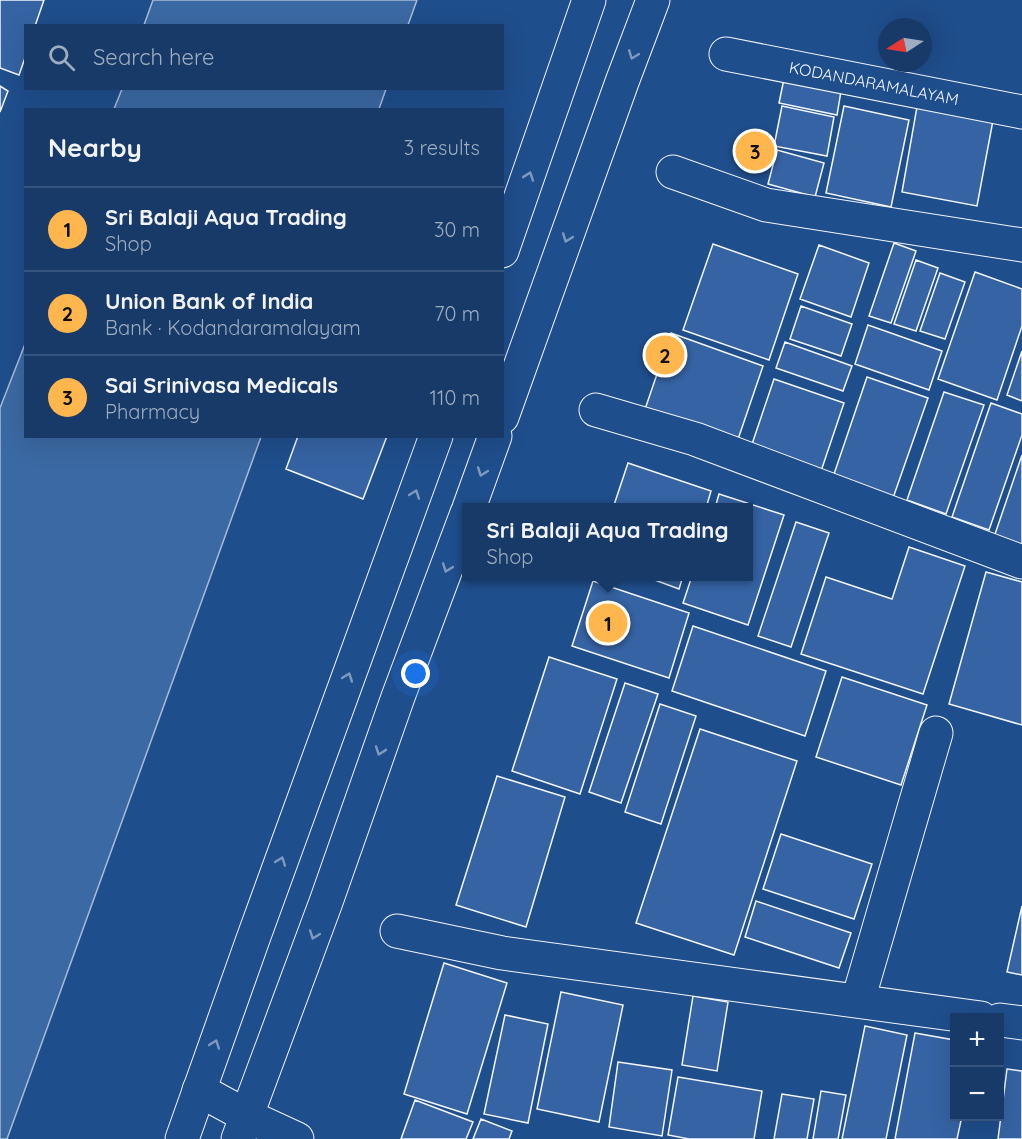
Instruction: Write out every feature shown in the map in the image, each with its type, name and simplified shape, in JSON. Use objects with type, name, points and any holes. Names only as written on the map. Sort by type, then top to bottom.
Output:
[{"type":"main road","points":[[504,245],[589,0]]},
{"type":"main road","points":[[504,411],[653,0]]},
{"type":"main road","name":"KODANDARAMALAYAM","points":[[726,54],[1022,112]]},
{"type":"main road","points":[[673,172],[766,205],[1022,246]]},
{"type":"main road","points":[[596,410],[695,439],[1022,562]]},
{"type":"main road","points":[[182,1139],[256,928],[435,438]]},
{"type":"main road","points":[[470,503],[494,438]]},
{"type":"main road","points":[[243,1127],[462,526]]},
{"type":"main road","points":[[858,1000],[936,733]]},
{"type":"main road","points":[[397,931],[502,953],[952,1013]]},
{"type":"main road","points":[[1004,1021],[1022,1023]]},
{"type":"main road","points":[[199,1090],[243,1127],[297,1139]]},
{"type":"water","points":[[153,0],[417,0],[408,24],[144,24]]},
{"type":"water","points":[[121,90],[386,90],[379,108],[114,108]]},
{"type":"water","points":[[24,347],[24,438],[261,438],[7,1139],[0,1139],[0,408]]},
{"type":"building","points":[[0,0],[44,0],[36,24],[24,24],[24,61],[19,75],[0,68]]},
{"type":"building","points":[[785,74],[842,85],[837,115],[779,103]]},
{"type":"building","points":[[0,86],[8,91],[0,112]]},
{"type":"building","points":[[918,101],[994,115],[977,206],[902,192]]},
{"type":"building","points":[[782,106],[834,117],[827,156],[774,146]]},
{"type":"building","points":[[844,106],[909,120],[891,207],[826,193]]},
{"type":"building","points":[[777,150],[824,163],[815,197],[768,184]]},
{"type":"building","points":[[894,243],[916,251],[891,323],[869,316]]},
{"type":"building","points":[[713,244],[798,274],[769,360],[683,330]]},
{"type":"building","points":[[819,245],[869,263],[851,317],[800,299]]},
{"type":"building","points":[[916,260],[938,268],[916,331],[894,324]]},
{"type":"building","points":[[975,272],[1022,289],[1022,326],[997,400],[938,379]]},
{"type":"building","points":[[940,273],[965,282],[945,339],[920,331]]},
{"type":"building","points":[[801,306],[852,324],[841,356],[790,339]]},
{"type":"building","points":[[868,325],[942,351],[929,390],[855,364]]},
{"type":"building","points":[[671,333],[763,366],[734,451],[642,418]]},
{"type":"building","points":[[785,342],[852,366],[843,391],[776,368]]},
{"type":"building","points":[[1022,351],[1022,401],[1007,395]]},
{"type":"building","points":[[867,377],[928,398],[893,498],[833,477]]},
{"type":"building","points":[[774,379],[844,403],[819,477],[749,453]]},
{"type":"building","points":[[944,392],[984,405],[946,514],[907,500]]},
{"type":"building","points":[[991,403],[1022,414],[1022,435],[989,530],[952,517]]},
{"type":"building","points":[[297,438],[386,438],[363,499],[286,469]]},
{"type":"building","points":[[1022,455],[1022,551],[993,540]]},
{"type":"building","points":[[628,463],[711,491],[707,503],[615,503]]},
{"type":"building","points":[[719,494],[747,503],[716,503]]},
{"type":"building","points":[[753,505],[784,515],[748,625],[683,603],[690,581],[753,581]]},
{"type":"building","points":[[796,522],[829,533],[791,647],[758,636]]},
{"type":"building","points":[[909,547],[965,566],[923,694],[801,654],[826,577],[892,599]]},
{"type":"building","points":[[986,572],[1022,582],[1022,725],[949,704]]},
{"type":"building","points":[[593,581],[689,613],[669,678],[572,646]]},
{"type":"building","points":[[657,581],[681,581],[679,589]]},
{"type":"building","points":[[693,626],[826,671],[805,736],[672,691]]},
{"type":"building","points":[[549,657],[617,679],[580,794],[512,771]]},
{"type":"building","points":[[842,677],[927,705],[901,785],[816,757]]},
{"type":"building","points":[[625,683],[658,694],[621,803],[589,792]]},
{"type":"building","points":[[660,704],[696,716],[661,824],[625,812]]},
{"type":"building","points":[[700,729],[797,761],[734,955],[636,923]]},
{"type":"building","points":[[497,776],[565,797],[526,927],[456,905]]},
{"type":"building","points":[[781,834],[872,864],[854,919],[763,889]]},
{"type":"building","points":[[756,901],[851,933],[839,968],[745,937]]},
{"type":"building","points":[[1022,906],[1022,975],[1007,972]]},
{"type":"building","points":[[444,963],[507,983],[467,1114],[404,1094]]},
{"type":"building","points":[[561,992],[623,1005],[599,1122],[537,1109]]},
{"type":"building","points":[[693,996],[728,1002],[717,1071],[682,1065]]},
{"type":"building","points":[[505,1015],[548,1024],[528,1123],[484,1114]]},
{"type":"building","points":[[865,1026],[907,1035],[886,1139],[842,1139]]},
{"type":"building","points":[[915,1033],[950,1039],[950,1121],[961,1121],[957,1139],[895,1139]]},
{"type":"building","points":[[618,1062],[672,1070],[662,1136],[609,1127]]},
{"type":"building","points":[[1007,1069],[1022,1071],[1022,1139],[998,1139],[1000,1121],[1004,1121]]},
{"type":"building","points":[[678,1077],[762,1091],[754,1139],[689,1139],[668,1135]]},
{"type":"building","points":[[821,1091],[846,1095],[838,1139],[813,1139]]},
{"type":"building","points":[[782,1094],[814,1099],[807,1139],[774,1139]]},
{"type":"building","points":[[415,1100],[473,1122],[466,1139],[401,1139]]},
{"type":"building","points":[[481,1119],[512,1131],[509,1139],[473,1139]]},
{"type":"place","name":"Sai Srinivasa Medicals","points":[[755,151]]},
{"type":"place","name":"Union Bank of India","points":[[665,355]]},
{"type":"place","name":"Sri Balaji Aqua Trading","points":[[608,623]]}]
